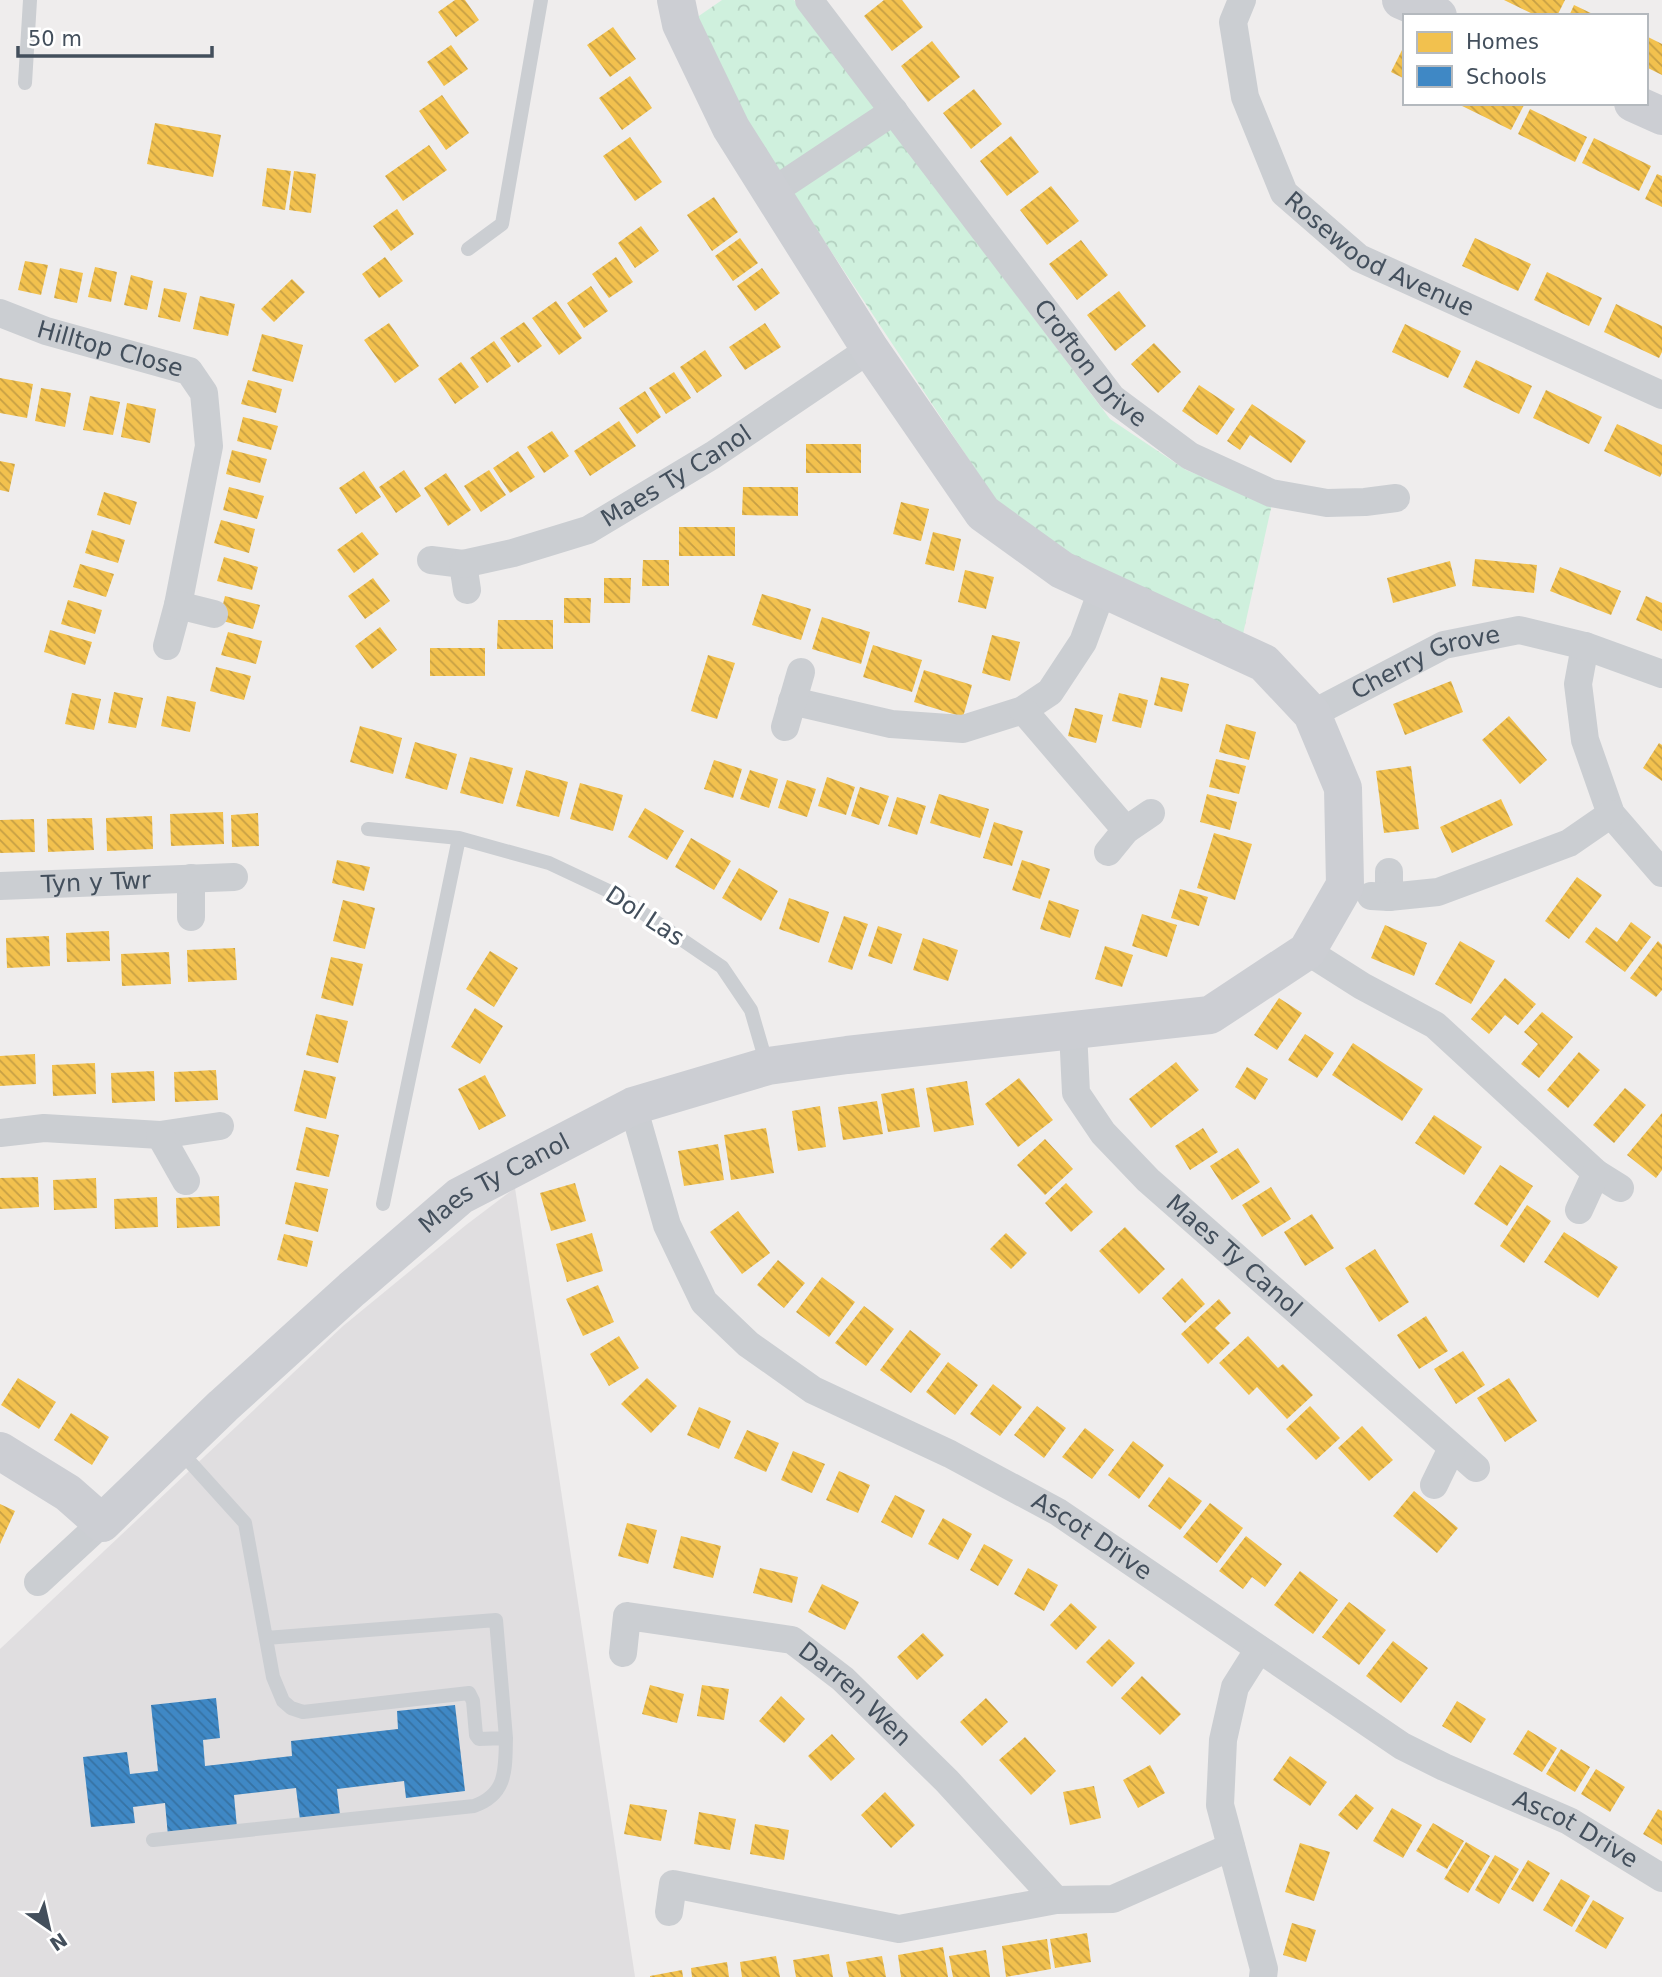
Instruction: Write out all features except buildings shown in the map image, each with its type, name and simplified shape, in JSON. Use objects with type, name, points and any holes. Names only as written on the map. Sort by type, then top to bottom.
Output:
[{"type":"street","name":"Maes Ty Canol","points":[[38,1582],[223,1406],[460,1196],[633,1106],[768,1066],[1210,1015],[1307,951],[1345,885],[1343,788],[1312,714],[1264,663],[1062,569],[983,513],[870,349],[732,128],[681,24],[676,0]]},
{"type":"street","name":"Crofton Drive","points":[[809,0],[1112,398],[1190,456],[1271,493],[1327,503],[1364,491],[1396,498]]},
{"type":"street","name":"Rosewood Avenue","points":[[1242,0],[1233,22],[1245,97],[1284,192],[1359,258],[1662,395]]},
{"type":"street","points":[[1401,0],[1433,14]]},
{"type":"street","points":[[1637,105],[1662,116]]},
{"type":"street","points":[[772,192],[894,111]]},
{"type":"street","name":"Hilltop Close","points":[[0,313],[46,331],[189,371],[204,393],[209,446],[178,605],[167,646]]},
{"type":"street","name":"Maes Ty Canol","points":[[431,560],[465,577],[513,553],[588,530],[713,455],[870,349]]},
{"type":"street","points":[[801,672],[788,714],[963,729],[1023,710],[1050,692],[1083,642],[1103,588]]},
{"type":"street","points":[[178,605],[214,614]]},
{"type":"street","name":"Cherry Grove","points":[[1312,714],[1444,645],[1519,630],[1586,646],[1662,674]]},
{"type":"street","points":[[1586,646],[1578,684],[1585,740],[1611,814],[1662,873]]},
{"type":"street","points":[[1023,710],[1126,830]]},
{"type":"street","points":[[1108,852],[1126,830],[1151,813]]},
{"type":"street","points":[[1383,888],[1438,892],[1569,843],[1611,814]]},
{"type":"street","name":"Tyn y Twr","points":[[0,886],[234,877]]},
{"type":"street","points":[[191,878],[191,917]]},
{"type":"street","points":[[1307,951],[1362,986],[1435,1025],[1596,1173],[1620,1188]]},
{"type":"street","name":"Maes Ty Canol","points":[[1073,1031],[1076,1093],[1103,1133],[1148,1180],[1476,1468]]},
{"type":"street","name":"Ascot Drive","points":[[633,1106],[667,1225],[704,1302],[748,1344],[813,1390],[950,1454],[1058,1512],[1402,1746],[1569,1821],[1662,1878]]},
{"type":"street","points":[[0,1133],[44,1128],[160,1135],[220,1126]]},
{"type":"street","points":[[160,1135],[186,1181]]},
{"type":"street","points":[[1579,1210],[1596,1173]]},
{"type":"street","points":[[1434,1485],[1452,1448]]},
{"type":"street","points":[[0,1451],[68,1493],[102,1523]]},
{"type":"street","name":"Darren Wen","points":[[623,1653],[626,1616],[792,1640],[843,1679],[947,1781],[1056,1900]]},
{"type":"street","points":[[1259,1649],[1235,1687],[1223,1740],[1220,1805],[1264,1969],[1263,1977]]},
{"type":"street","points":[[669,1912],[673,1884],[899,1929],[1056,1900],[1113,1899],[1231,1847]]},
{"type":"lane","points":[[25,83],[30,0]]},
{"type":"lane","points":[[468,249],[502,223],[541,0]]},
{"type":"lane","name":"Dol Las","points":[[368,829],[459,838],[549,863],[615,894],[722,967],[751,1010],[768,1066]]},
{"type":"lane","points":[[383,1204],[459,838]]},
{"type":"lane","points":[[179,1450],[245,1523],[266,1637],[278,1693],[283,1702],[303,1712],[469,1693],[473,1701],[476,1735],[479,1739],[506,1738]]},
{"type":"lane","points":[[153,1840],[474,1806],[491,1797],[500,1786],[505,1772],[506,1738],[496,1620],[266,1637]]},
{"type":"shaded area","points":[[515,1188],[635,1977],[0,1977],[0,1649],[343,1326]]},
{"type":"green space","points":[[722,0],[794,0],[1110,419],[1186,470],[1272,504],[1243,634],[1072,561],[999,505],[752,132],[693,20]]}]
